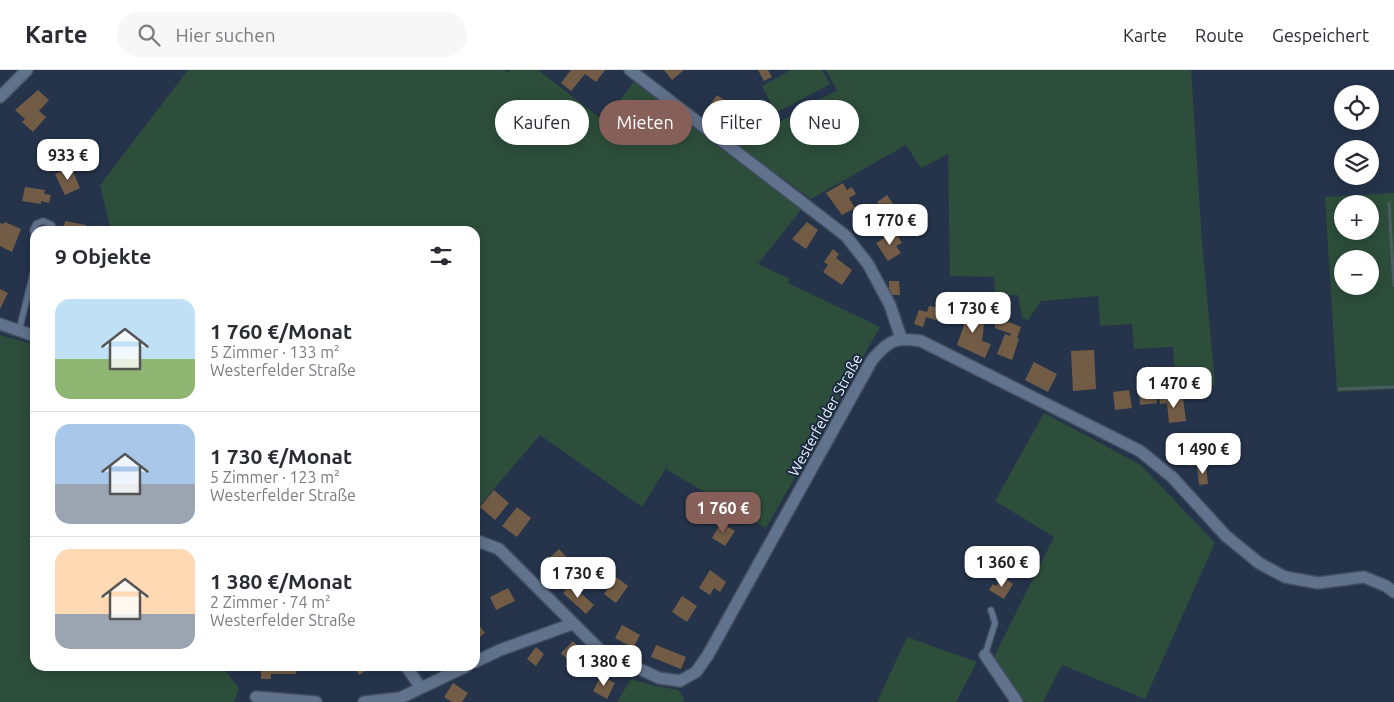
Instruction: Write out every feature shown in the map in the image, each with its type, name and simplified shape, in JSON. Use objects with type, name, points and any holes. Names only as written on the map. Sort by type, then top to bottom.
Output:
[{"type":"street","points":[[0,97],[28,70]]},
{"type":"street","points":[[630,70],[846,236],[868,264],[890,305],[901,338],[921,341],[1140,451],[1172,477],[1226,536],[1259,563],[1285,577],[1318,583],[1364,577],[1386,586],[1394,592]]},
{"type":"street","points":[[0,324],[30,334]]},
{"type":"street","name":"Westerfelder Straße","points":[[480,542],[499,549],[601,651],[659,678],[680,681],[696,672],[708,655],[872,360],[886,344],[901,338]]},
{"type":"street","points":[[480,660],[500,650],[572,624]]},
{"type":"street","points":[[985,655],[1017,702]]},
{"type":"street","points":[[409,671],[421,688]]},
{"type":"street","points":[[364,702],[400,698],[457,671]]},
{"type":"street","points":[[256,697],[316,702]]},
{"type":"lane","points":[[35,226],[43,221],[52,226]]},
{"type":"lane","points":[[20,331],[30,287]]},
{"type":"lane","points":[[985,655],[995,623],[991,610]]},
{"type":"green space","points":[[188,70],[504,70],[508,73],[510,70],[538,70],[577,100],[495,100],[495,145],[589,145],[589,109],[599,117],[599,145],[692,145],[692,126],[702,134],[702,145],[716,145],[801,210],[758,264],[790,279],[788,283],[880,327],[766,528],[667,470],[667,467],[642,507],[540,435],[480,505],[480,226],[110,226],[100,185]]},
{"type":"green space","points":[[791,70],[822,70],[830,84],[800,100],[790,100],[790,105],[780,111],[780,100],[769,100],[762,86]]},
{"type":"green space","points":[[826,70],[1191,70],[1202,242],[1215,385],[1176,389],[1173,347],[1134,349],[1132,324],[1100,326],[1098,296],[1041,301],[1028,320],[1022,318],[1018,295],[995,296],[994,277],[950,276],[948,154],[921,168],[906,145],[811,199],[738,145],[780,145],[780,122],[790,116],[790,145],[859,145],[859,100],[819,100],[837,90]]},
{"type":"green space","points":[[634,82],[657,100],[620,100]]},
{"type":"green space","points":[[1394,193],[1394,389],[1337,392],[1325,197],[1334,196],[1334,240],[1379,240],[1379,195],[1360,195]]},
{"type":"green space","points":[[0,335],[30,344],[30,671],[226,671],[239,689],[234,702],[0,702]]},
{"type":"green space","points":[[1044,413],[1141,465],[1215,543],[1145,699],[1062,665],[1043,702],[1025,702],[994,657],[1054,537],[995,501]]},
{"type":"green space","points":[[907,637],[977,662],[956,702],[877,702]]},
{"type":"green space","points":[[631,679],[678,690],[684,699],[683,702],[617,702]]},
{"type":"building","points":[[571,70],[605,70],[596,82],[585,74],[571,91],[561,83]]},
{"type":"building","points":[[664,70],[684,70],[672,80]]},
{"type":"building","points":[[758,70],[768,70],[772,77],[764,81]]},
{"type":"building","points":[[38,90],[49,100],[39,111],[46,117],[33,132],[22,122],[25,119],[15,110]]},
{"type":"building","points":[[717,95],[724,100],[713,100]]},
{"type":"building","points":[[71,167],[80,188],[65,195],[55,174]]},
{"type":"building","points":[[843,183],[847,190],[852,187],[856,194],[849,198],[855,208],[842,215],[826,193]]},
{"type":"building","points":[[25,187],[45,190],[44,194],[51,195],[49,203],[41,201],[41,204],[22,201]]},
{"type":"building","points":[[887,195],[900,214],[872,233],[862,218],[880,206],[877,202]]},
{"type":"building","points":[[65,221],[86,225],[86,226],[64,226]]},
{"type":"building","points":[[5,222],[21,229],[12,252],[0,246],[0,223],[3,224]]},
{"type":"building","points":[[807,222],[818,230],[806,249],[792,239]]},
{"type":"building","points":[[895,232],[902,243],[896,246],[901,253],[888,261],[876,243]]},
{"type":"building","points":[[833,249],[839,254],[836,258],[852,270],[842,285],[823,272],[828,265],[824,262]]},
{"type":"building","points":[[889,281],[899,281],[900,295],[889,295]]},
{"type":"building","points":[[0,289],[8,293],[0,309]]},
{"type":"building","points":[[929,306],[947,309],[946,313],[949,313],[945,323],[926,317],[923,327],[914,324],[919,310],[927,312]]},
{"type":"building","points":[[961,310],[977,312],[977,316],[985,317],[982,341],[991,344],[985,358],[957,345],[965,322],[960,321]]},
{"type":"building","points":[[994,316],[1021,327],[1012,360],[997,354],[1005,334],[1010,336],[1011,334],[995,328]]},
{"type":"building","points":[[1094,350],[1096,389],[1073,391],[1071,351]]},
{"type":"building","points":[[1034,362],[1057,374],[1048,392],[1025,380]]},
{"type":"building","points":[[1155,381],[1157,403],[1140,405],[1139,382]]},
{"type":"building","points":[[1129,390],[1132,408],[1115,410],[1113,392]]},
{"type":"building","points":[[1171,395],[1171,399],[1183,398],[1186,421],[1169,423],[1167,403],[1160,404],[1159,396]]},
{"type":"building","points":[[1198,444],[1201,465],[1188,466],[1185,446]]},
{"type":"building","points":[[1206,465],[1208,484],[1199,485],[1197,466]]},
{"type":"building","points":[[494,490],[509,503],[495,520],[480,507]]},
{"type":"building","points":[[517,507],[531,518],[517,537],[502,526]]},
{"type":"building","points":[[721,523],[735,531],[725,546],[712,538]]},
{"type":"building","points":[[559,549],[576,567],[563,580],[545,562]]},
{"type":"building","points":[[710,570],[726,582],[720,592],[714,588],[710,595],[699,588]]},
{"type":"building","points":[[1002,576],[1013,584],[1004,599],[989,590],[993,584],[996,586]]},
{"type":"building","points":[[616,577],[628,586],[616,603],[604,594]]},
{"type":"building","points":[[571,584],[594,605],[586,614],[563,593]]},
{"type":"building","points":[[508,588],[515,601],[496,610],[490,597]]},
{"type":"building","points":[[682,596],[697,606],[687,622],[672,612]]},
{"type":"building","points":[[622,625],[640,635],[633,648],[615,638]]},
{"type":"building","points":[[480,626],[485,633],[480,637]]},
{"type":"building","points":[[573,641],[587,656],[575,667],[561,653]]},
{"type":"building","points":[[656,645],[686,657],[681,669],[651,657]]},
{"type":"building","points":[[536,647],[544,654],[536,666],[527,659]]},
{"type":"building","points":[[261,671],[296,671],[296,674],[271,674],[271,679],[261,679]]},
{"type":"building","points":[[357,671],[365,671],[359,675]]},
{"type":"building","points":[[601,676],[615,683],[607,699],[593,691]]},
{"type":"building","points":[[453,683],[468,693],[462,702],[452,702],[444,697]]},
{"type":"waterway","points":[[1389,203],[1394,286]]},
{"type":"waterway","points":[[1339,389],[1394,387]]}]
